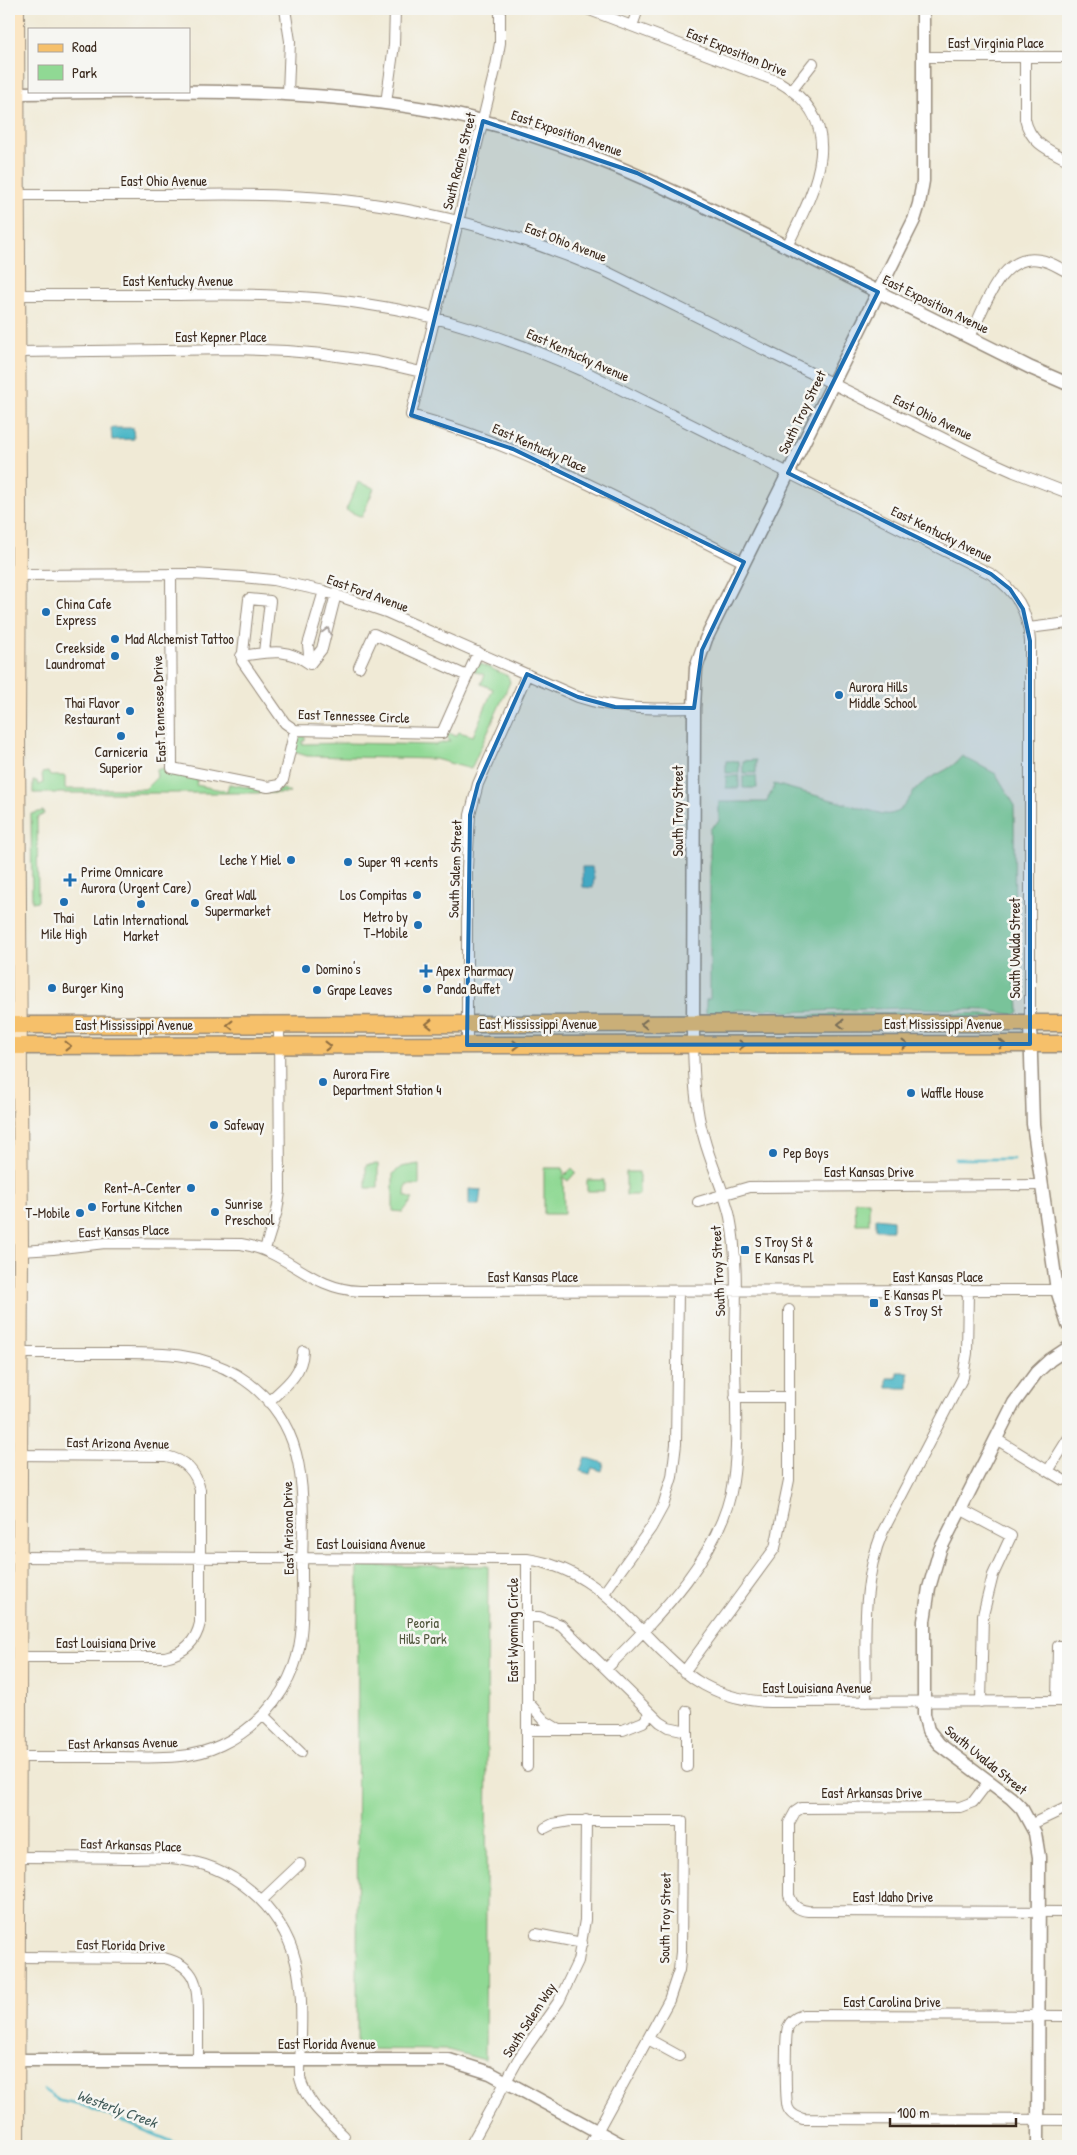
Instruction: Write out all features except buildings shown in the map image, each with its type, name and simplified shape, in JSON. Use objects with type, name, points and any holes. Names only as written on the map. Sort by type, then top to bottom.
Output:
[{"type":"main road","points":[[17,9],[13,93],[14,295],[19,352],[18,575],[13,648],[14,1046],[21,1251],[15,1353],[14,1455],[14,1557],[19,1657],[14,1757],[18,1857],[18,1957],[13,2060],[17,2146]]},
{"type":"main road","name":"East Mississippi Avenue","points":[[14,1025],[1068,1023]]},
{"type":"main road","name":"East Mississippi Avenue","points":[[14,1046],[1068,1044]]},
{"type":"street","points":[[285,9],[290,41],[288,93]]},
{"type":"street","points":[[386,102],[396,29],[395,9]]},
{"type":"street","name":"South Racine Street","points":[[434,318],[496,66],[500,44],[500,9]]},
{"type":"street","name":"East Exposition Drive","points":[[587,9],[779,82],[792,90],[804,102],[816,122],[821,144],[820,160],[810,199],[787,246]]},
{"type":"street","points":[[632,26],[638,9]]},
{"type":"street","name":"South Troy Street","points":[[606,1669],[670,1602],[707,1551],[724,1518],[731,1492],[735,1463],[736,1397],[733,1235],[723,1193],[700,1125],[695,1092],[693,1024],[695,677],[702,650],[744,562],[914,220],[922,192],[923,9]]},
{"type":"street","name":"East Virginia Place","points":[[923,57],[1068,57]]},
{"type":"street","points":[[1025,57],[1025,119],[1027,127],[1031,136],[1042,148],[1068,160]]},
{"type":"street","name":"East Exposition Drive","points":[[792,90],[813,62]]},
{"type":"street","name":"East Exposition Avenue","points":[[13,93],[288,93],[386,102],[483,121],[586,153],[637,174],[1068,384]]},
{"type":"street","name":"East Ohio Avenue","points":[[13,195],[288,195],[380,205],[458,220],[533,242],[605,271],[985,459],[1068,493]]},
{"type":"street","points":[[970,337],[1000,277],[1013,264],[1030,259],[1040,260],[1068,272]]},
{"type":"street","name":"East Kentucky Avenue","points":[[14,295],[283,295],[365,304],[434,318],[476,329],[549,356],[991,574],[1018,598],[1029,628]]},
{"type":"street","name":"East Kentucky Place","points":[[434,318],[411,415],[445,424],[513,449],[744,562]]},
{"type":"street","name":"East Kepner Place","points":[[19,352],[237,349],[287,351],[378,362],[421,372]]},
{"type":"street","name":"East Ford Avenue","points":[[18,575],[171,574],[242,576],[273,580],[336,594],[386,612],[578,697],[615,707],[634,709],[694,708]]},
{"type":"street","name":"East Tennessee Drive","points":[[171,574],[172,768],[268,787],[280,786],[295,730]]},
{"type":"street","points":[[310,664],[308,645],[324,591]]},
{"type":"street","points":[[310,664],[322,649],[336,594]]},
{"type":"street","points":[[264,652],[270,601],[249,599],[241,656],[264,652],[295,654],[310,664]]},
{"type":"street","points":[[1029,628],[1068,623]]},
{"type":"street","name":"South Uvalda Street","points":[[1029,628],[1030,1044],[1032,1119],[1057,1290],[1068,1325]]},
{"type":"street","points":[[359,667],[374,634],[467,676]]},
{"type":"street","name":"East Tennessee Circle","points":[[241,656],[242,662],[285,724],[295,730],[442,733],[478,652]]},
{"type":"street","name":"South Salem Street","points":[[467,1045],[467,877],[470,815],[478,784],[527,674]]},
{"type":"street","points":[[265,1249],[276,1216],[279,1198],[279,1025]]},
{"type":"street","name":"East Kansas Drive","points":[[698,1202],[723,1193],[749,1187],[1042,1185]]},
{"type":"street","name":"East Kansas Place","points":[[21,1251],[105,1242],[230,1243],[265,1249],[322,1283],[351,1291],[1057,1290]]},
{"type":"street","points":[[866,1702],[866,1612],[876,1547],[963,1377],[967,1353],[968,1290]]},
{"type":"street","points":[[604,1593],[652,1528],[663,1506],[672,1476],[676,1444],[678,1291]]},
{"type":"street","points":[[684,1672],[774,1548],[789,1486],[789,1310]]},
{"type":"street","name":"South Uvalda Street","points":[[1038,2146],[1038,1850],[1032,1824],[1018,1804],[935,1740],[925,1725],[923,1702],[924,1621],[929,1588],[938,1557],[960,1509],[1014,1403],[1030,1380],[1050,1360],[1068,1348]]},
{"type":"street","points":[[268,1402],[298,1372],[303,1351]]},
{"type":"street","name":"East Arizona Drive","points":[[15,1353],[185,1355],[226,1369],[251,1385],[268,1402],[291,1437],[300,1465],[302,1494],[302,1620],[298,1653],[284,1686],[263,1715]]},
{"type":"street","points":[[736,1397],[788,1397]]},
{"type":"street","points":[[996,1439],[1063,1480]]},
{"type":"street","points":[[1048,1470],[1068,1439]]},
{"type":"street","name":"East Arizona Avenue","points":[[14,1455],[166,1456],[181,1461],[194,1473],[200,1490],[200,1558]]},
{"type":"street","points":[[960,1509],[1011,1536],[993,1575],[983,1615],[981,1702]]},
{"type":"street","name":"East Louisiana Avenue","points":[[14,1557],[528,1559],[571,1571],[604,1593],[684,1672],[715,1690],[742,1699],[770,1702],[1068,1702]]},
{"type":"street","name":"East Louisiana Drive","points":[[19,1657],[165,1657],[182,1651],[194,1640],[200,1623],[200,1558]]},
{"type":"street","name":"East Wyoming Circle","points":[[527,1766],[528,1559]]},
{"type":"street","points":[[527,1618],[539,1618],[561,1625],[651,1714],[668,1727],[687,1731]]},
{"type":"street","points":[[1057,1702],[1058,1646],[1068,1646]]},
{"type":"street","name":"East Wyoming Circle","points":[[527,1701],[544,1721],[561,1730]]},
{"type":"street","points":[[687,1711],[687,1767]]},
{"type":"street","points":[[527,1730],[623,1730],[643,1722],[651,1714]]},
{"type":"street","points":[[263,1715],[302,1752]]},
{"type":"street","name":"East Arkansas Avenue","points":[[14,1757],[184,1756],[219,1746],[232,1739],[263,1715]]},
{"type":"street","name":"East Arkansas Drive","points":[[789,1861],[789,1823],[795,1812],[801,1808],[960,1807],[973,1802],[989,1781]]},
{"type":"street","points":[[1032,1824],[1068,1807]]},
{"type":"street","points":[[545,1828],[558,1822],[586,1820]]},
{"type":"street","name":"South Troy Street","points":[[586,1820],[682,1821],[681,1952],[679,1970],[670,2000],[589,2146]]},
{"type":"street","name":"South Salem Way","points":[[470,2146],[529,2043],[568,1986],[582,1943],[585,1920],[586,1820]]},
{"type":"street","name":"East Arkansas Place","points":[[18,1857],[184,1859],[212,1867],[232,1876],[262,1900],[283,1930],[296,1964],[300,1991],[300,2078],[306,2096],[344,2136]]},
{"type":"street","name":"East Idaho Drive","points":[[789,1861],[789,1895],[791,1902],[802,1910],[1068,1912]]},
{"type":"street","points":[[262,1900],[300,1864]]},
{"type":"street","points":[[536,1934],[582,1943]]},
{"type":"street","name":"East Florida Drive","points":[[18,1957],[164,1958],[182,1965],[194,1979],[197,1986],[198,2060]]},
{"type":"street","name":"East Carolina Drive","points":[[1038,2120],[803,2119],[792,2114],[786,2103],[786,2064],[788,2026],[792,2021],[803,2015],[1039,2016]]},
{"type":"street","points":[[1039,2016],[1068,2016]]},
{"type":"street","points":[[648,2039],[679,2056]]},
{"type":"street","name":"East Florida Avenue","points":[[13,2060],[449,2060],[476,2067],[506,2081],[624,2146]]},
{"type":"street","points":[[1038,2120],[1068,2120]]},
{"type":"highlighted area","points":[[483,121],[637,173],[878,292],[788,473],[991,574],[1010,589],[1023,609],[1030,641],[1030,1044],[467,1045],[470,815],[478,784],[527,674],[578,697],[615,707],[694,708],[702,650],[744,562],[513,449],[411,415]]},
{"type":"green space","points":[[358,482],[374,488],[362,517],[346,510]]},
{"type":"green space","points":[[479,663],[508,676],[510,682],[471,769],[435,759],[307,756],[294,752],[295,736],[305,736],[305,741],[302,741],[302,744],[435,745],[450,741],[445,734],[447,732],[456,736],[459,732],[473,736],[493,689],[481,684],[485,675],[474,671]]},
{"type":"green space","points":[[962,756],[996,774],[1014,804],[1015,985],[1018,990],[1015,993],[1018,994],[1019,1012],[1014,1015],[987,1010],[902,1008],[788,1012],[771,1008],[706,1013],[706,1000],[710,999],[710,829],[719,821],[719,802],[767,802],[774,784],[881,814],[891,814],[901,809],[915,790],[924,782],[952,766]]},
{"type":"green space","points":[[756,760],[756,773],[743,773],[743,761]]},
{"type":"green space","points":[[726,761],[739,761],[739,773],[726,773]]},
{"type":"green space","points":[[163,768],[173,774],[198,778],[196,785],[227,791],[229,784],[270,791],[284,789],[290,793],[33,793],[33,781],[37,781],[38,785],[43,783],[42,773],[48,772],[50,776],[65,776],[65,789],[145,789],[157,777],[156,770]]},
{"type":"green space","points":[[726,776],[739,776],[739,788],[726,788]]},
{"type":"green space","points":[[743,776],[756,776],[757,788],[743,788]]},
{"type":"green space","points":[[43,811],[44,814],[37,818],[38,901],[32,902],[31,814]]},
{"type":"green space","points":[[771,1012],[789,1016],[903,1012],[985,1014],[1001,1018],[724,1017],[760,1015]]},
{"type":"green space","points":[[378,1164],[378,1188],[366,1188],[366,1165]]},
{"type":"green space","points":[[419,1164],[419,1185],[406,1185],[405,1196],[413,1199],[403,1212],[393,1211],[393,1174],[401,1167]]},
{"type":"green space","points":[[544,1168],[563,1168],[564,1176],[572,1168],[576,1172],[568,1181],[563,1177],[564,1214],[544,1214]]},
{"type":"green space","points":[[626,1172],[639,1172],[639,1195],[626,1195]]},
{"type":"green space","points":[[587,1180],[604,1180],[604,1191],[587,1191]]},
{"type":"green space","points":[[855,1201],[869,1201],[869,1224],[856,1224]]},
{"type":"green space","name":"Peoria Hills Park","points":[[358,1566],[488,1566],[485,2060],[448,2050],[357,2049]]},
{"type":"water","points":[[111,428],[133,428],[134,439],[112,440]]},
{"type":"water","points":[[582,867],[592,867],[594,877],[593,888],[583,887]]},
{"type":"water","points":[[469,1189],[481,1190],[479,1205],[469,1205]]},
{"type":"water","points":[[876,1218],[893,1220],[893,1230],[876,1230]]},
{"type":"water","points":[[897,1372],[908,1372],[908,1388],[887,1388],[887,1378],[897,1378]]},
{"type":"water","points":[[585,1457],[604,1463],[602,1471],[592,1468],[590,1474],[580,1471]]},
{"type":"waterway","points":[[955,1159],[1013,1159]]},
{"type":"waterway","name":"Westerly Creek","points":[[44,2090],[60,2101],[85,2106],[183,2146]]},
{"type":"place","name":"China Cafe Express","points":[[46,612]]},
{"type":"place","name":"Mad Alchemist Tattoo","points":[[115,639]]},
{"type":"place","name":"Creekside Laundromat","points":[[115,656]]},
{"type":"place","name":"Aurora Hills Middle School","points":[[839,695]]},
{"type":"place","name":"Thai Flavor Restaurant","points":[[130,711]]},
{"type":"place","name":"Carniceria Superior","points":[[121,736]]},
{"type":"place","name":"Leche Y Miel","points":[[291,860]]},
{"type":"place","name":"Super 99 +cents","points":[[348,862]]},
{"type":"place","name":"Prime Omnicare Aurora (Urgent Care)","points":[[70,880]]},
{"type":"place","name":"Los Compitas","points":[[417,895]]},
{"type":"place","name":"Thai Mile High","points":[[64,902]]},
{"type":"place","name":"Great Wall Supermarket","points":[[195,903]]},
{"type":"place","name":"Latin International Market","points":[[141,904]]},
{"type":"place","name":"Metro by T-Mobile","points":[[418,925]]},
{"type":"place","name":"Domino's","points":[[306,969]]},
{"type":"place","name":"Apex Pharmacy","points":[[426,971]]},
{"type":"place","name":"Burger King","points":[[52,988]]},
{"type":"place","name":"Panda Buffet","points":[[427,989]]},
{"type":"place","name":"Grape Leaves","points":[[317,990]]},
{"type":"place","name":"Aurora Fire Department Station 4","points":[[323,1082]]},
{"type":"place","name":"Waffle House","points":[[911,1093]]},
{"type":"place","name":"Safeway","points":[[214,1125]]},
{"type":"place","name":"Pep Boys","points":[[773,1153]]},
{"type":"place","name":"Rent-A-Center","points":[[191,1188]]},
{"type":"place","name":"Fortune Kitchen","points":[[92,1207]]},
{"type":"place","name":"Sunrise Preschool","points":[[215,1212]]},
{"type":"place","name":"T-Mobile","points":[[80,1213]]},
{"type":"place","name":"S Troy St & E Kansas Pl","points":[[745,1250]]},
{"type":"place","name":"E Kansas Pl & S Troy St","points":[[874,1303]]}]
